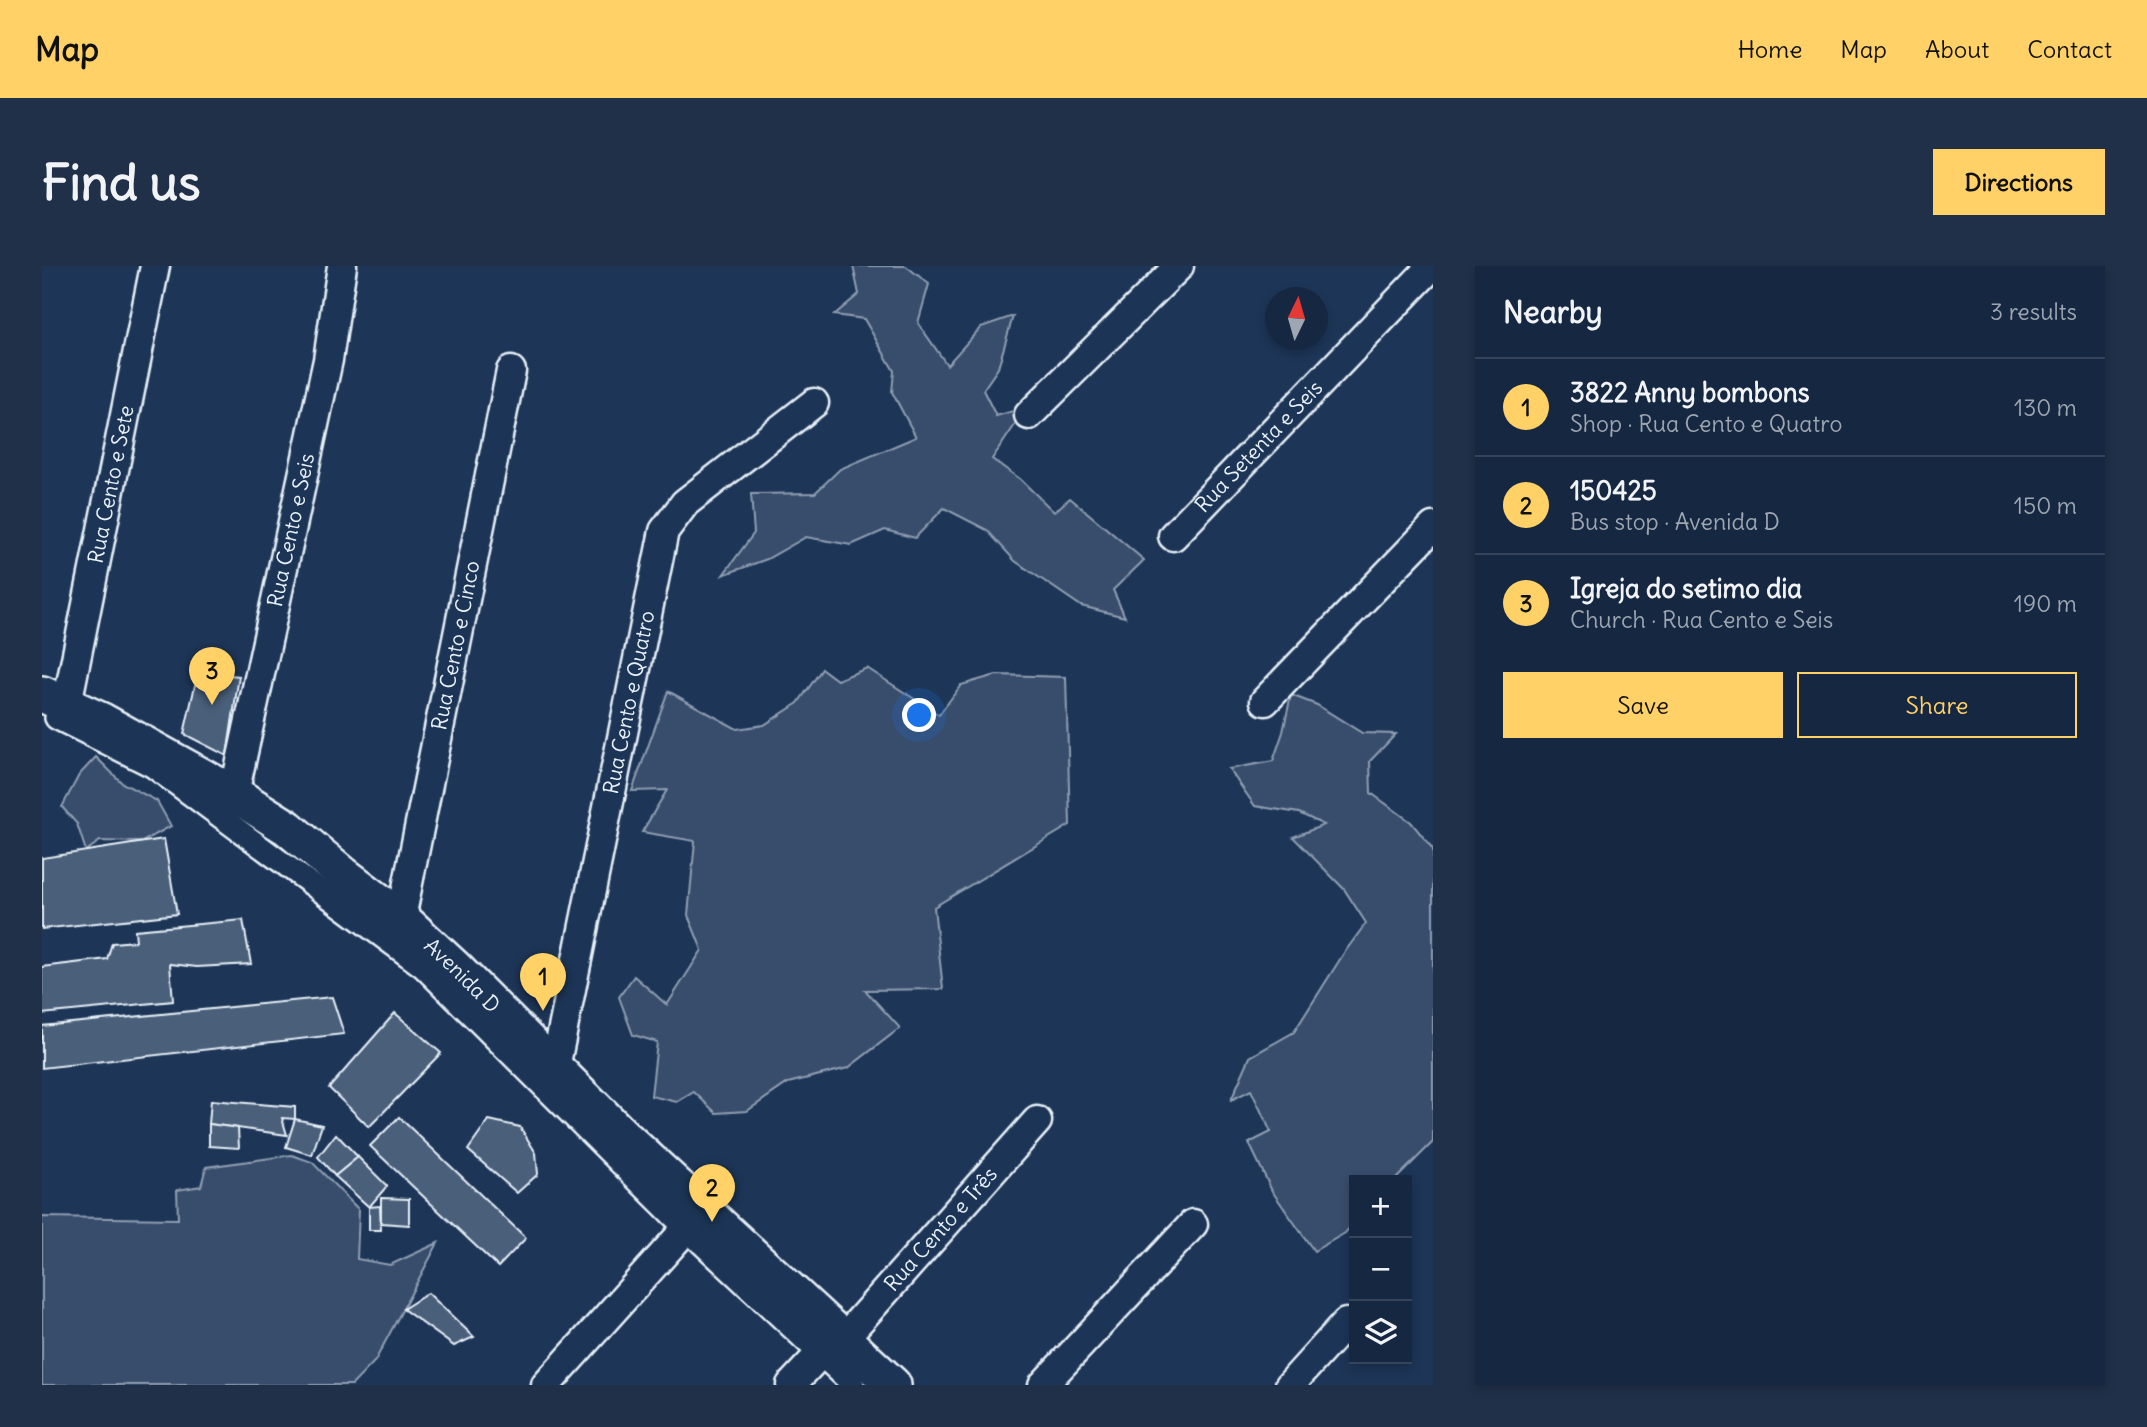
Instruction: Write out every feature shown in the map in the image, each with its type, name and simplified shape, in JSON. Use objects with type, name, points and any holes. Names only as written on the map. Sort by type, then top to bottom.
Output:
[{"type":"street","name":"Rua Cento e Sete","points":[[50,703],[155,266]]},
{"type":"street","name":"Rua Cento e Seis","points":[[234,794],[328,360],[342,266]]},
{"type":"street","points":[[1029,415],[1179,266]]},
{"type":"street","name":"Rua Setenta e Seis","points":[[1173,536],[1432,266]]},
{"type":"street","name":"Rua Cento e Cinco","points":[[401,919],[512,371]]},
{"type":"street","name":"Rua Cento e Quatro","points":[[555,1068],[664,531],[685,503],[814,402]]},
{"type":"street","points":[[1265,701],[1433,527]]},
{"type":"street","name":"Avenida D","points":[[50,703],[154,748],[288,828],[401,919],[454,967],[621,1134],[696,1221]]},
{"type":"street","name":"Avenida D","points":[[50,703],[152,766],[423,967],[832,1346],[893,1385]]},
{"type":"street","name":"Rua Cento e Três","points":[[791,1385],[832,1346],[1037,1121]]},
{"type":"street","points":[[547,1385],[696,1221]]},
{"type":"street","points":[[1043,1385],[1193,1224]]},
{"type":"street","points":[[1290,1385],[1346,1323]]},
{"type":"street","name":"Avenida D","points":[[832,1346],[853,1385]]},
{"type":"shaded area","points":[[853,266],[906,266],[929,284],[918,323],[947,365],[981,327],[1013,316],[998,368],[983,390],[996,416],[1027,407],[992,459],[1020,479],[1054,512],[1070,498],[1144,560],[1113,590],[1125,617],[1081,606],[1015,561],[987,530],[944,508],[915,538],[885,530],[851,545],[806,537],[767,559],[723,575],[754,533],[751,494],[815,493],[840,469],[916,437],[892,392],[894,371],[864,319],[834,315],[859,294]]},
{"type":"shaded area","points":[[867,668],[939,715],[961,685],[996,675],[1066,677],[1070,825],[934,907],[943,989],[865,990],[900,1028],[848,1068],[788,1083],[747,1111],[716,1113],[694,1092],[677,1102],[651,1096],[657,1042],[633,1035],[619,997],[634,976],[667,1005],[702,950],[688,915],[695,841],[642,832],[667,790],[632,791],[668,691],[737,729],[764,725],[798,703],[822,669],[837,680]]},
{"type":"shaded area","points":[[1291,695],[1317,705],[1362,733],[1396,734],[1370,761],[1371,793],[1411,822],[1433,849],[1433,1142],[1400,1175],[1349,1175],[1349,1229],[1314,1251],[1272,1191],[1249,1143],[1271,1132],[1251,1090],[1231,1100],[1250,1057],[1294,1032],[1366,923],[1344,889],[1293,837],[1324,825],[1299,813],[1255,806],[1229,769],[1273,761]]},
{"type":"shaded area","points":[[96,757],[122,783],[157,801],[171,826],[142,842],[100,841],[86,851],[77,824],[62,807],[79,775]]},
{"type":"shaded area","points":[[292,1155],[312,1162],[359,1210],[357,1259],[390,1265],[438,1243],[375,1361],[352,1385],[42,1385],[42,1217],[178,1219],[177,1190],[201,1186],[206,1167]]},
{"type":"building","points":[[198,672],[239,676],[227,756],[184,734]]},
{"type":"building","points":[[164,839],[177,914],[42,929],[42,858]]},
{"type":"building","points":[[243,920],[251,964],[197,967],[170,964],[173,1001],[42,1014],[42,967],[107,959],[112,943],[136,941],[135,930]]},
{"type":"building","points":[[332,997],[344,1034],[42,1068],[42,1026]]},
{"type":"building","points":[[395,1013],[441,1053],[369,1127],[329,1088]]},
{"type":"building","points":[[211,1100],[295,1107],[295,1119],[282,1118],[287,1135],[209,1124]]},
{"type":"building","points":[[399,1117],[526,1238],[498,1267],[370,1146]]},
{"type":"building","points":[[295,1119],[322,1125],[312,1155],[286,1147]]},
{"type":"building","points":[[489,1120],[520,1127],[536,1153],[538,1174],[517,1193],[468,1150]]},
{"type":"building","points":[[209,1124],[238,1128],[239,1148],[209,1146]]},
{"type":"building","points":[[336,1134],[358,1157],[335,1176],[318,1157]]},
{"type":"building","points":[[358,1157],[387,1186],[369,1207],[335,1176]]},
{"type":"building","points":[[381,1198],[409,1199],[409,1225],[381,1223]]},
{"type":"building","points":[[380,1206],[381,1230],[369,1230],[369,1207]]},
{"type":"building","points":[[428,1293],[474,1337],[454,1346],[403,1309]]},
{"type":"place","name":"Igreja do setimo dia","points":[[212,705]]},
{"type":"place","name":"3822 Anny bombons","points":[[543,1011]]},
{"type":"place","name":"150425","points":[[712,1222]]}]
